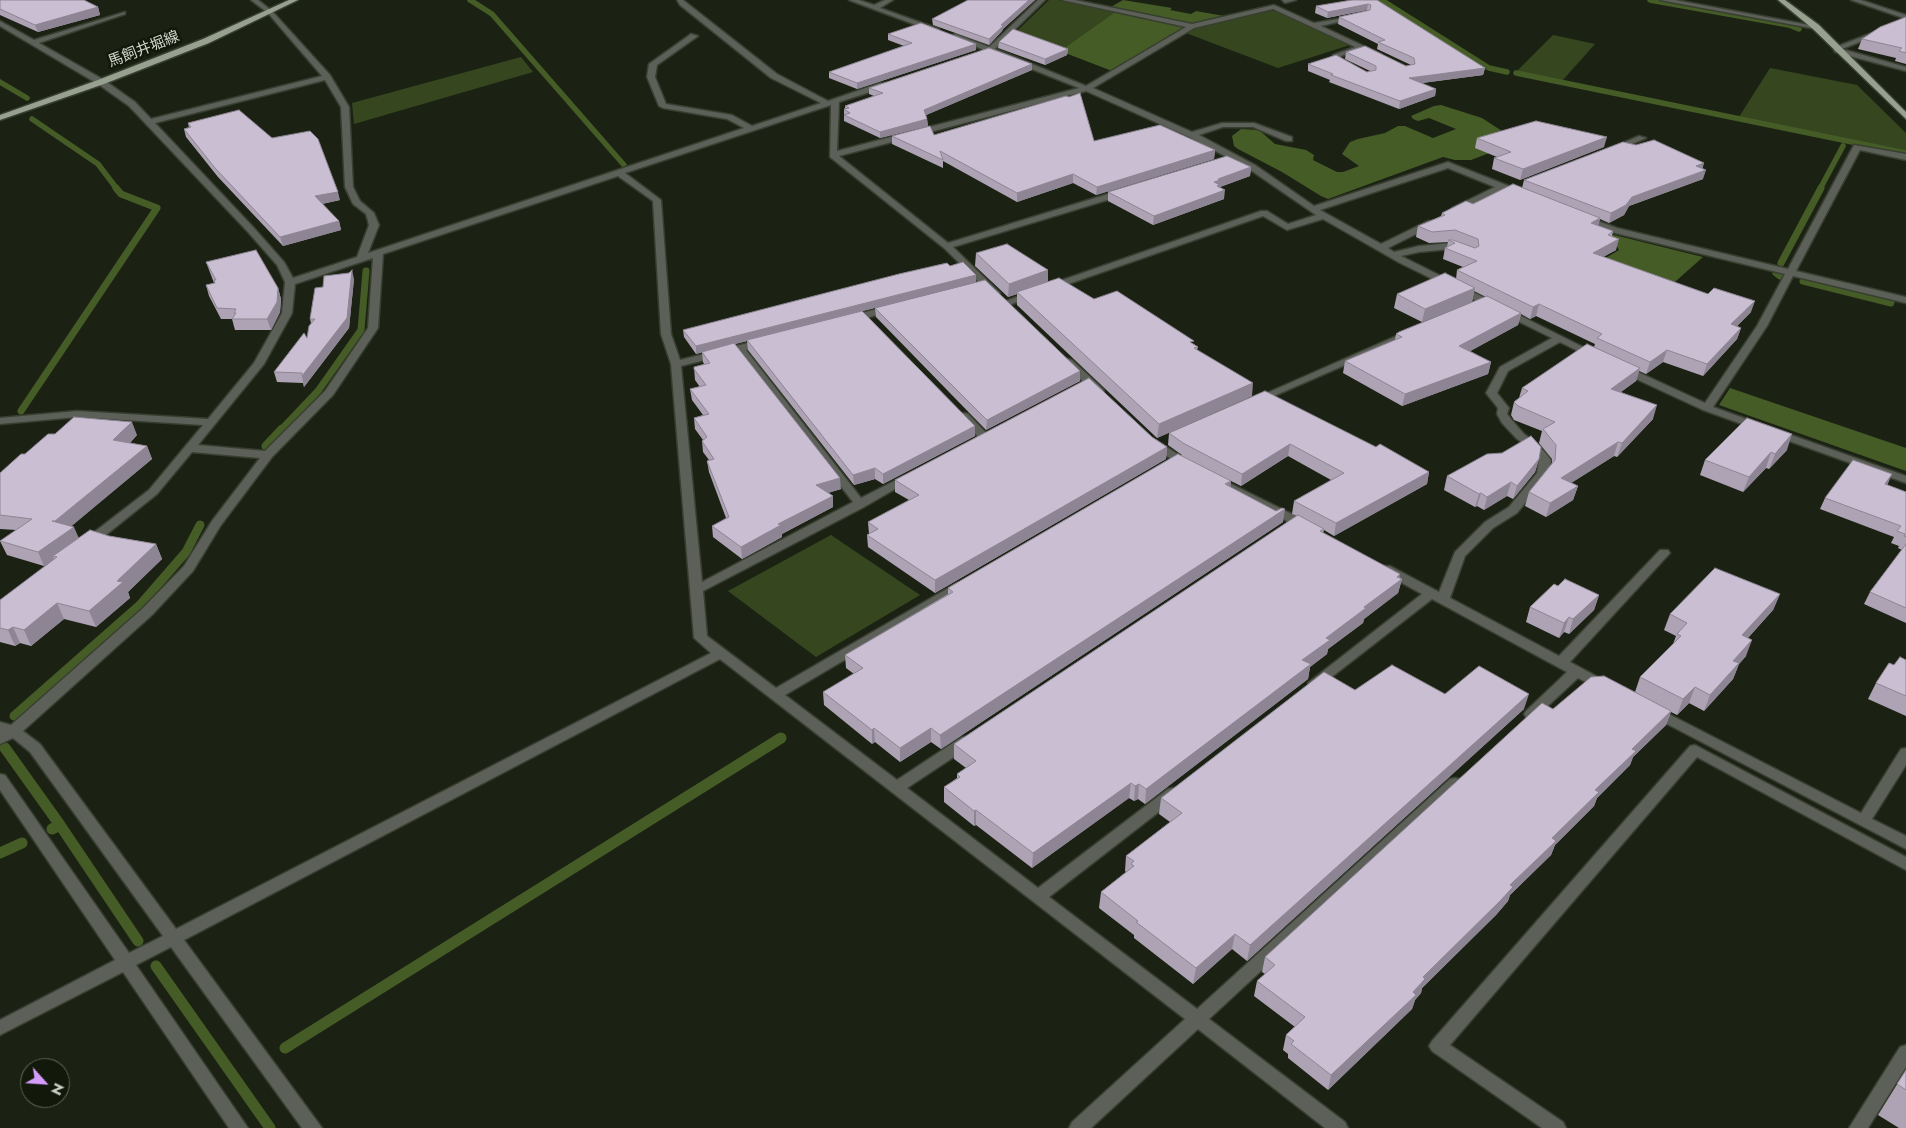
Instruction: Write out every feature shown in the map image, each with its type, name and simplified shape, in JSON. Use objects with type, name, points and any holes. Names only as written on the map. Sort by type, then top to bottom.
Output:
[{"type":"main road","name":"馬飼井堀線","points":[[0,118],[102,82],[206,41],[295,0]]},
{"type":"main road","points":[[1781,0],[1816,27],[1906,116]]},
{"type":"street","points":[[254,0],[270,12],[327,77],[345,107],[349,187],[356,202],[370,213],[374,225],[361,258]]},
{"type":"street","points":[[680,0],[682,4],[774,76],[831,102]]},
{"type":"street","points":[[852,0],[991,49],[1088,88],[1192,135],[1392,255],[1558,339],[1707,408],[1906,480]]},
{"type":"street","points":[[874,8],[890,0]]},
{"type":"street","points":[[973,55],[991,49],[1042,0]]},
{"type":"street","points":[[1065,0],[1192,26]]},
{"type":"street","points":[[833,155],[1088,88],[1192,26],[1274,7],[1287,0]]},
{"type":"street","points":[[1664,0],[1816,27]]},
{"type":"street","points":[[1854,0],[1906,17]]},
{"type":"street","points":[[1274,7],[1385,58]]},
{"type":"street","points":[[34,42],[123,13]]},
{"type":"street","points":[[1313,25],[1358,16]]},
{"type":"street","points":[[1838,49],[1906,22]]},
{"type":"street","points":[[0,23],[102,82],[132,104],[281,264],[290,282],[287,313],[259,364],[153,492],[77,551]]},
{"type":"street","points":[[694,36],[653,64],[651,77],[663,106],[729,117],[751,129]]},
{"type":"street","points":[[1354,68],[1338,60],[1337,55],[1361,47]]},
{"type":"street","points":[[1838,49],[1906,69]]},
{"type":"street","points":[[150,122],[327,77]]},
{"type":"street","points":[[290,282],[890,82]]},
{"type":"street","points":[[831,102],[833,155],[947,246],[982,285],[1009,306],[1264,213],[1287,227],[1325,215]]},
{"type":"street","points":[[1897,108],[1906,109]]},
{"type":"street","points":[[1192,135],[1222,125],[1254,125],[1289,139]]},
{"type":"street","points":[[1602,153],[1642,138]]},
{"type":"street","points":[[1707,408],[1762,326],[1857,147],[1906,157]]},
{"type":"street","points":[[1313,208],[1448,165],[1534,199]]},
{"type":"street","points":[[619,172],[657,200],[666,334],[676,364],[701,638],[1339,1128]]},
{"type":"street","points":[[1381,248],[1446,215],[1505,188],[1525,182]]},
{"type":"street","points":[[947,246],[1132,189]]},
{"type":"street","points":[[1579,217],[1614,230],[1906,300]]},
{"type":"street","points":[[1392,255],[1419,249],[1452,246],[1472,254]]},
{"type":"street","points":[[0,739],[7,729],[147,612],[189,568],[216,524],[268,455],[328,393],[373,328],[378,253]]},
{"type":"street","points":[[1467,309],[1486,301]]},
{"type":"street","points":[[838,322],[869,319],[903,306]]},
{"type":"street","points":[[1243,406],[1422,328]]},
{"type":"street","points":[[676,364],[775,339]]},
{"type":"street","points":[[1305,690],[1437,596],[1459,555],[1489,525],[1513,510],[1543,473],[1545,460],[1535,446],[1520,436],[1506,421],[1502,414],[1504,408],[1491,394],[1504,369],[1558,339]]},
{"type":"street","points":[[739,348],[860,504]]},
{"type":"street","points":[[1062,356],[1085,384],[1109,401]]},
{"type":"street","points":[[958,410],[985,438]]},
{"type":"street","points":[[0,421],[77,414],[210,422]]},
{"type":"street","points":[[1142,433],[1160,443],[1172,462],[1198,470],[1314,530]]},
{"type":"street","points":[[190,448],[268,455]]},
{"type":"street","points":[[696,590],[918,473]]},
{"type":"street","points":[[1280,532],[1297,521]]},
{"type":"street","points":[[1561,663],[1664,553]]},
{"type":"street","points":[[1372,562],[1620,694]]},
{"type":"street","points":[[775,695],[972,580]]},
{"type":"street","points":[[0,1028],[720,653]]},
{"type":"street","points":[[1518,725],[1577,671]]},
{"type":"street","points":[[1646,708],[1906,843]]},
{"type":"street","points":[[7,729],[35,748],[313,1128]]},
{"type":"street","points":[[896,788],[978,734]]},
{"type":"street","points":[[1557,1128],[1438,1046],[1695,750],[1906,864]]},
{"type":"street","points":[[1863,821],[1906,753]]},
{"type":"street","points":[[1078,1128],[1467,772]]},
{"type":"street","points":[[0,779],[239,1128]]},
{"type":"street","points":[[1038,897],[1187,781]]},
{"type":"street","points":[[1858,1128],[1906,1052]]},
{"type":"shaded area","points":[[1049,0],[1058,0],[1115,12],[1060,51],[1015,33]]},
{"type":"shaded area","points":[[1123,0],[1172,8],[1170,10],[1191,14],[1196,11],[1224,16],[1191,24],[1109,8]]},
{"type":"shaded area","points":[[1270,11],[1279,11],[1350,45],[1278,68],[1186,33],[1200,26]]},
{"type":"shaded area","points":[[1115,12],[1186,27],[1112,71],[1060,51]]},
{"type":"shaded area","points":[[1553,35],[1595,44],[1562,81],[1516,72]]},
{"type":"shaded area","points":[[521,57],[533,72],[354,124],[352,103]]},
{"type":"shaded area","points":[[1770,68],[1857,85],[1906,133],[1906,152],[1739,117]]},
{"type":"shaded area","points":[[1441,105],[1482,118],[1502,131],[1489,138],[1492,152],[1471,160],[1455,160],[1443,157],[1328,199],[1238,149],[1234,146],[1232,136],[1241,129],[1259,130],[1275,144],[1306,150],[1314,155],[1313,160],[1337,172],[1343,172],[1359,166],[1342,154],[1350,142],[1385,133],[1398,126],[1405,126],[1433,138],[1456,129],[1429,118],[1418,121],[1411,116]]},
{"type":"shaded area","points":[[1610,234],[1703,257],[1667,289],[1604,259],[1619,250]]},
{"type":"shaded area","points":[[1730,388],[1906,448],[1906,471],[1719,405]]},
{"type":"shaded area","points":[[831,535],[920,595],[816,657],[728,591]]},
{"type":"building","points":[[0,0],[84,0],[98,7],[35,25],[0,9]]},
{"type":"building","points":[[968,0],[1029,0],[1001,25],[1003,26],[989,39],[932,19]]},
{"type":"building","points":[[1352,0],[1377,0],[1485,68],[1409,78],[1436,89],[1400,101],[1331,75],[1333,74],[1308,64],[1336,55],[1367,72],[1376,70],[1376,66],[1346,52],[1365,46],[1406,66],[1415,64],[1414,58],[1378,42],[1385,40],[1339,17],[1370,10],[1371,5],[1328,12],[1316,6]]},
{"type":"building","points":[[1906,17],[1906,53],[1899,51],[1902,48],[1862,39],[1880,27]]},
{"type":"building","points":[[921,23],[976,44],[857,83],[829,72],[912,43],[888,34]]},
{"type":"building","points":[[1013,29],[1068,49],[1045,59],[999,42]]},
{"type":"building","points":[[989,48],[1032,64],[924,110],[927,119],[880,132],[844,115],[850,113],[844,109],[849,108],[845,106],[883,93],[869,88]]},
{"type":"building","points":[[1080,93],[1094,141],[1160,125],[1215,150],[1097,187],[1073,174],[1017,193],[940,151],[943,160],[892,136],[930,126],[934,135]]},
{"type":"building","points":[[239,110],[272,138],[310,131],[318,139],[338,192],[315,196],[339,221],[280,237],[215,168],[184,129],[191,127],[188,123]]},
{"type":"building","points":[[1536,121],[1607,137],[1523,169],[1494,158],[1511,152],[1477,138]]},
{"type":"building","points":[[1654,140],[1704,163],[1696,166],[1706,170],[1632,197],[1626,205],[1611,213],[1524,180],[1623,142],[1636,145]]},
{"type":"building","points":[[1227,156],[1251,167],[1214,182],[1225,190],[1154,216],[1108,192]]},
{"type":"building","points":[[1513,184],[1600,218],[1591,223],[1613,231],[1608,235],[1619,239],[1593,253],[1708,294],[1714,288],[1755,301],[1731,324],[1741,328],[1707,364],[1667,350],[1650,362],[1597,338],[1602,334],[1539,304],[1533,307],[1457,270],[1477,261],[1445,248],[1455,243],[1448,240],[1475,248],[1479,246],[1478,239],[1455,230],[1432,232],[1418,226],[1445,215],[1442,213],[1466,201],[1473,204]]},
{"type":"building","points":[[1007,244],[1048,270],[1009,284],[976,253]]},
{"type":"building","points":[[256,250],[278,288],[277,302],[267,319],[232,319],[236,309],[217,308],[206,285],[215,283],[214,280],[216,280],[206,262]]},
{"type":"building","points":[[963,262],[976,275],[696,346],[683,330],[899,274],[947,263],[950,266]]},
{"type":"building","points":[[352,270],[347,318],[302,376],[302,373],[274,372],[304,333],[307,338],[309,326],[315,319],[310,319],[315,288],[323,287],[324,276],[349,273]]},
{"type":"building","points":[[1445,273],[1475,288],[1425,309],[1397,294]]},
{"type":"building","points":[[1059,278],[1094,299],[1117,291],[1194,341],[1190,342],[1198,347],[1194,348],[1253,383],[1159,424],[1017,292]]},
{"type":"building","points":[[985,280],[1080,371],[987,420],[875,308]]},
{"type":"building","points":[[1487,296],[1521,313],[1459,346],[1491,362],[1405,394],[1345,361],[1402,337],[1396,334],[1399,332]]},
{"type":"building","points":[[862,311],[975,426],[883,474],[875,468],[853,475],[747,340]]},
{"type":"building","points":[[734,343],[840,478],[816,485],[833,496],[778,524],[781,525],[741,547],[712,526],[729,517],[707,461],[714,459],[702,441],[707,437],[694,418],[709,414],[690,389],[706,385],[694,369],[694,367],[710,363],[702,352]]},
{"type":"building","points":[[1587,344],[1640,368],[1611,389],[1657,405],[1622,443],[1618,442],[1561,478],[1578,486],[1550,503],[1529,492],[1555,460],[1556,445],[1543,429],[1555,422],[1518,406],[1514,402],[1528,391],[1522,388]]},
{"type":"building","points":[[1089,378],[1152,437],[1167,447],[935,580],[867,535],[878,529],[868,522],[919,495],[895,480]]},
{"type":"building","points":[[1265,391],[1376,447],[1380,444],[1429,472],[1336,523],[1294,501],[1344,473],[1290,444],[1242,474],[1183,443],[1169,433]]},
{"type":"building","points":[[74,417],[132,422],[113,440],[147,446],[55,521],[52,521],[74,527],[38,552],[0,541],[32,519],[0,515],[0,473],[21,454],[25,454],[48,434],[55,434]]},
{"type":"building","points":[[1747,418],[1792,434],[1775,454],[1771,452],[1749,477],[1705,460]]},
{"type":"building","points":[[1531,436],[1541,447],[1539,459],[1517,486],[1511,482],[1487,497],[1447,476],[1487,454],[1502,453]]},
{"type":"building","points":[[1178,454],[1231,481],[1225,484],[1276,511],[1282,508],[1285,509],[940,735],[931,728],[900,748],[874,728],[872,730],[823,692],[863,668],[845,655],[953,592],[948,588]]},
{"type":"building","points":[[1853,460],[1892,474],[1885,484],[1906,492],[1906,537],[1904,536],[1905,534],[1897,531],[1901,526],[1825,498]]},
{"type":"building","points":[[1298,515],[1324,529],[1320,531],[1400,574],[1397,577],[1402,579],[1364,607],[1366,608],[1326,638],[1330,640],[1302,660],[1311,664],[1146,789],[1139,784],[1135,786],[1131,783],[1033,853],[944,787],[960,777],[957,774],[976,761],[954,744]]},
{"type":"building","points":[[90,530],[109,536],[156,544],[117,581],[123,582],[89,611],[57,603],[24,630],[13,627],[8,630],[0,628],[0,600],[57,557],[53,556]]},
{"type":"building","points":[[1906,544],[1906,608],[1870,592]]},
{"type":"building","points":[[1715,568],[1780,594],[1742,635],[1752,640],[1733,661],[1739,663],[1710,695],[1695,687],[1683,699],[1640,677],[1681,636],[1677,634],[1687,623],[1670,614]]},
{"type":"building","points":[[1565,579],[1599,595],[1573,619],[1569,617],[1564,623],[1530,607],[1554,584],[1558,586]]},
{"type":"building","points":[[1900,657],[1906,660],[1906,696],[1876,683],[1889,663],[1894,665]]},
{"type":"building","points":[[1392,665],[1445,694],[1479,666],[1529,694],[1250,945],[1235,934],[1196,968],[1136,922],[1138,921],[1101,892],[1134,866],[1131,864],[1134,861],[1126,856],[1182,813],[1161,798],[1324,672],[1355,690]]},
{"type":"building","points":[[1604,676],[1671,711],[1632,749],[1636,751],[1595,790],[1599,792],[1552,838],[1556,841],[1510,885],[1513,887],[1500,901],[1423,977],[1425,979],[1413,992],[1416,995],[1331,1075],[1291,1044],[1294,1041],[1286,1035],[1305,1017],[1257,981],[1275,965],[1265,957],[1542,703],[1553,709],[1591,677]]},
{"type":"building","points":[[1906,1070],[1906,1090],[1897,1084]]},
{"type":"waterway","points":[[470,0],[492,14],[624,165]]},
{"type":"waterway","points":[[1358,0],[1383,1],[1489,68],[1507,72]]},
{"type":"waterway","points":[[1650,0],[1789,25],[1799,29]]},
{"type":"waterway","points":[[1516,73],[1906,153]]},
{"type":"waterway","points":[[0,82],[27,98]]},
{"type":"waterway","points":[[32,119],[98,164],[117,189]]},
{"type":"waterway","points":[[1820,189],[1843,146]]},
{"type":"waterway","points":[[21,411],[157,208],[121,194],[116,188]]},
{"type":"waterway","points":[[1781,263],[1821,188]]},
{"type":"waterway","points":[[281,430],[318,391],[361,330],[366,271]]},
{"type":"waterway","points":[[1776,273],[1780,276]]},
{"type":"waterway","points":[[1803,281],[1891,303]]},
{"type":"waterway","points":[[266,446],[282,429]]},
{"type":"waterway","points":[[14,716],[140,605],[186,552],[200,525]]},
{"type":"waterway","points":[[285,1048],[781,738]]},
{"type":"waterway","points":[[5,748],[60,825]]},
{"type":"waterway","points":[[52,829],[60,825]]},
{"type":"waterway","points":[[60,825],[138,941]]},
{"type":"waterway","points":[[0,853],[22,843]]},
{"type":"waterway","points":[[156,966],[270,1128]]}]
